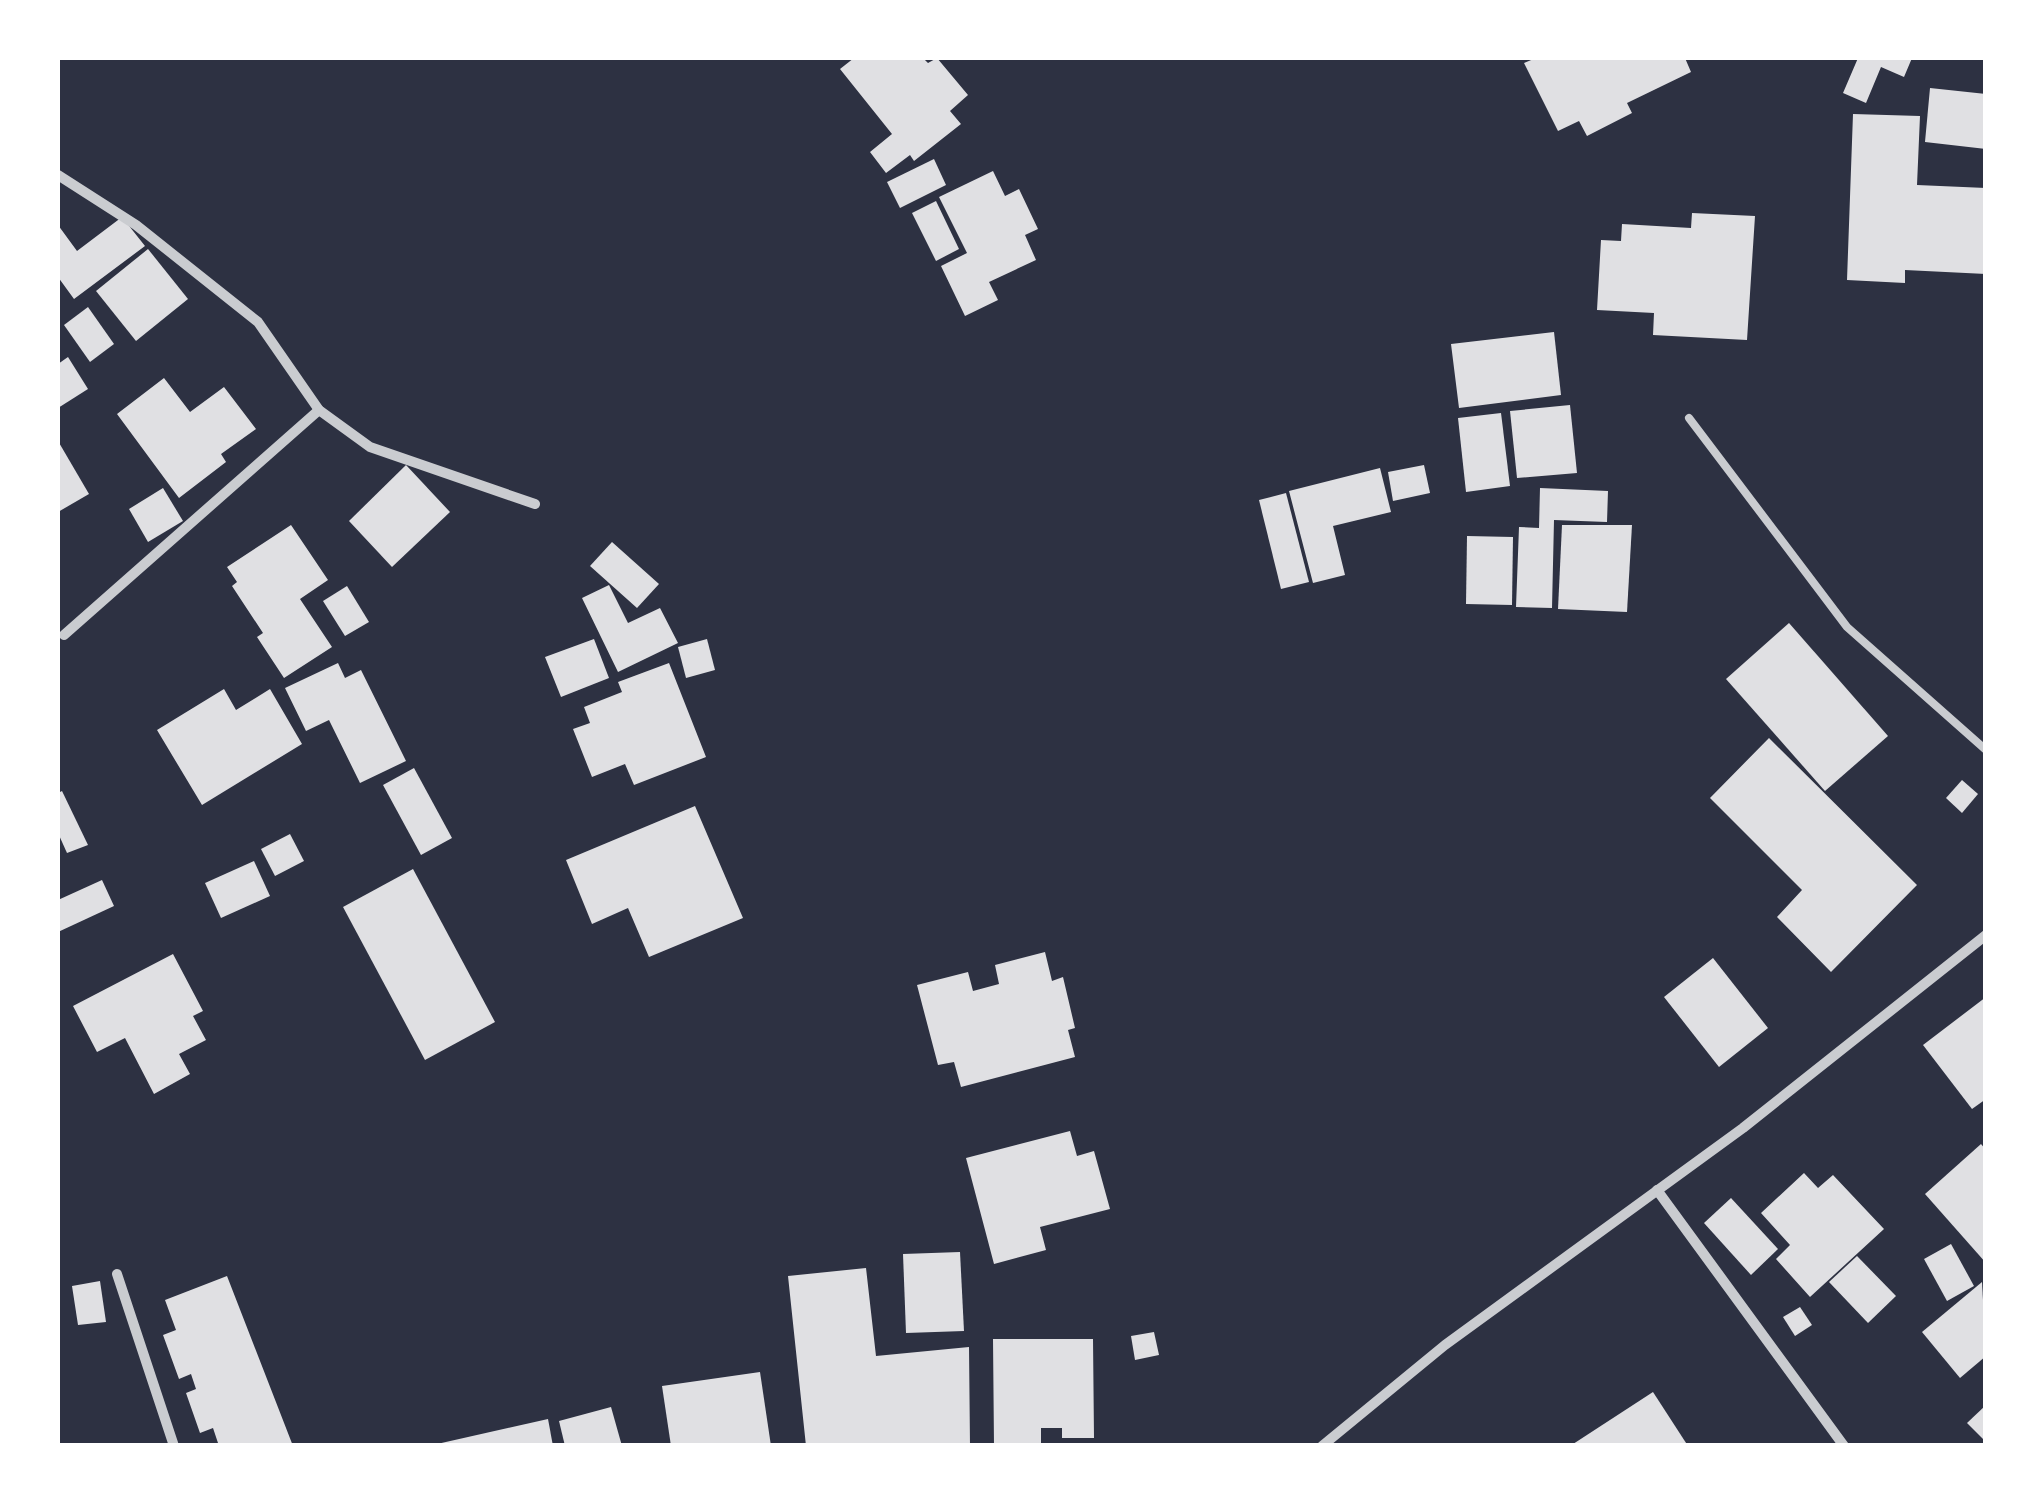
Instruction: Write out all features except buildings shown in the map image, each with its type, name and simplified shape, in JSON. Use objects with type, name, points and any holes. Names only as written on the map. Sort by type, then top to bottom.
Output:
[{"type":"street","points":[[58,174],[136,226],[258,322],[320,410],[370,447],[432,464],[535,504]]},
{"type":"street","points":[[64,636],[320,410]]},
{"type":"street","points":[[1322,1446],[1445,1345],[1743,1128],[1986,935]]},
{"type":"street","points":[[1656,1190],[1844,1446]]},
{"type":"street","points":[[117,1274],[174,1446]]},
{"type":"lane","points":[[1689,418],[1847,627],[1986,750]]}]
